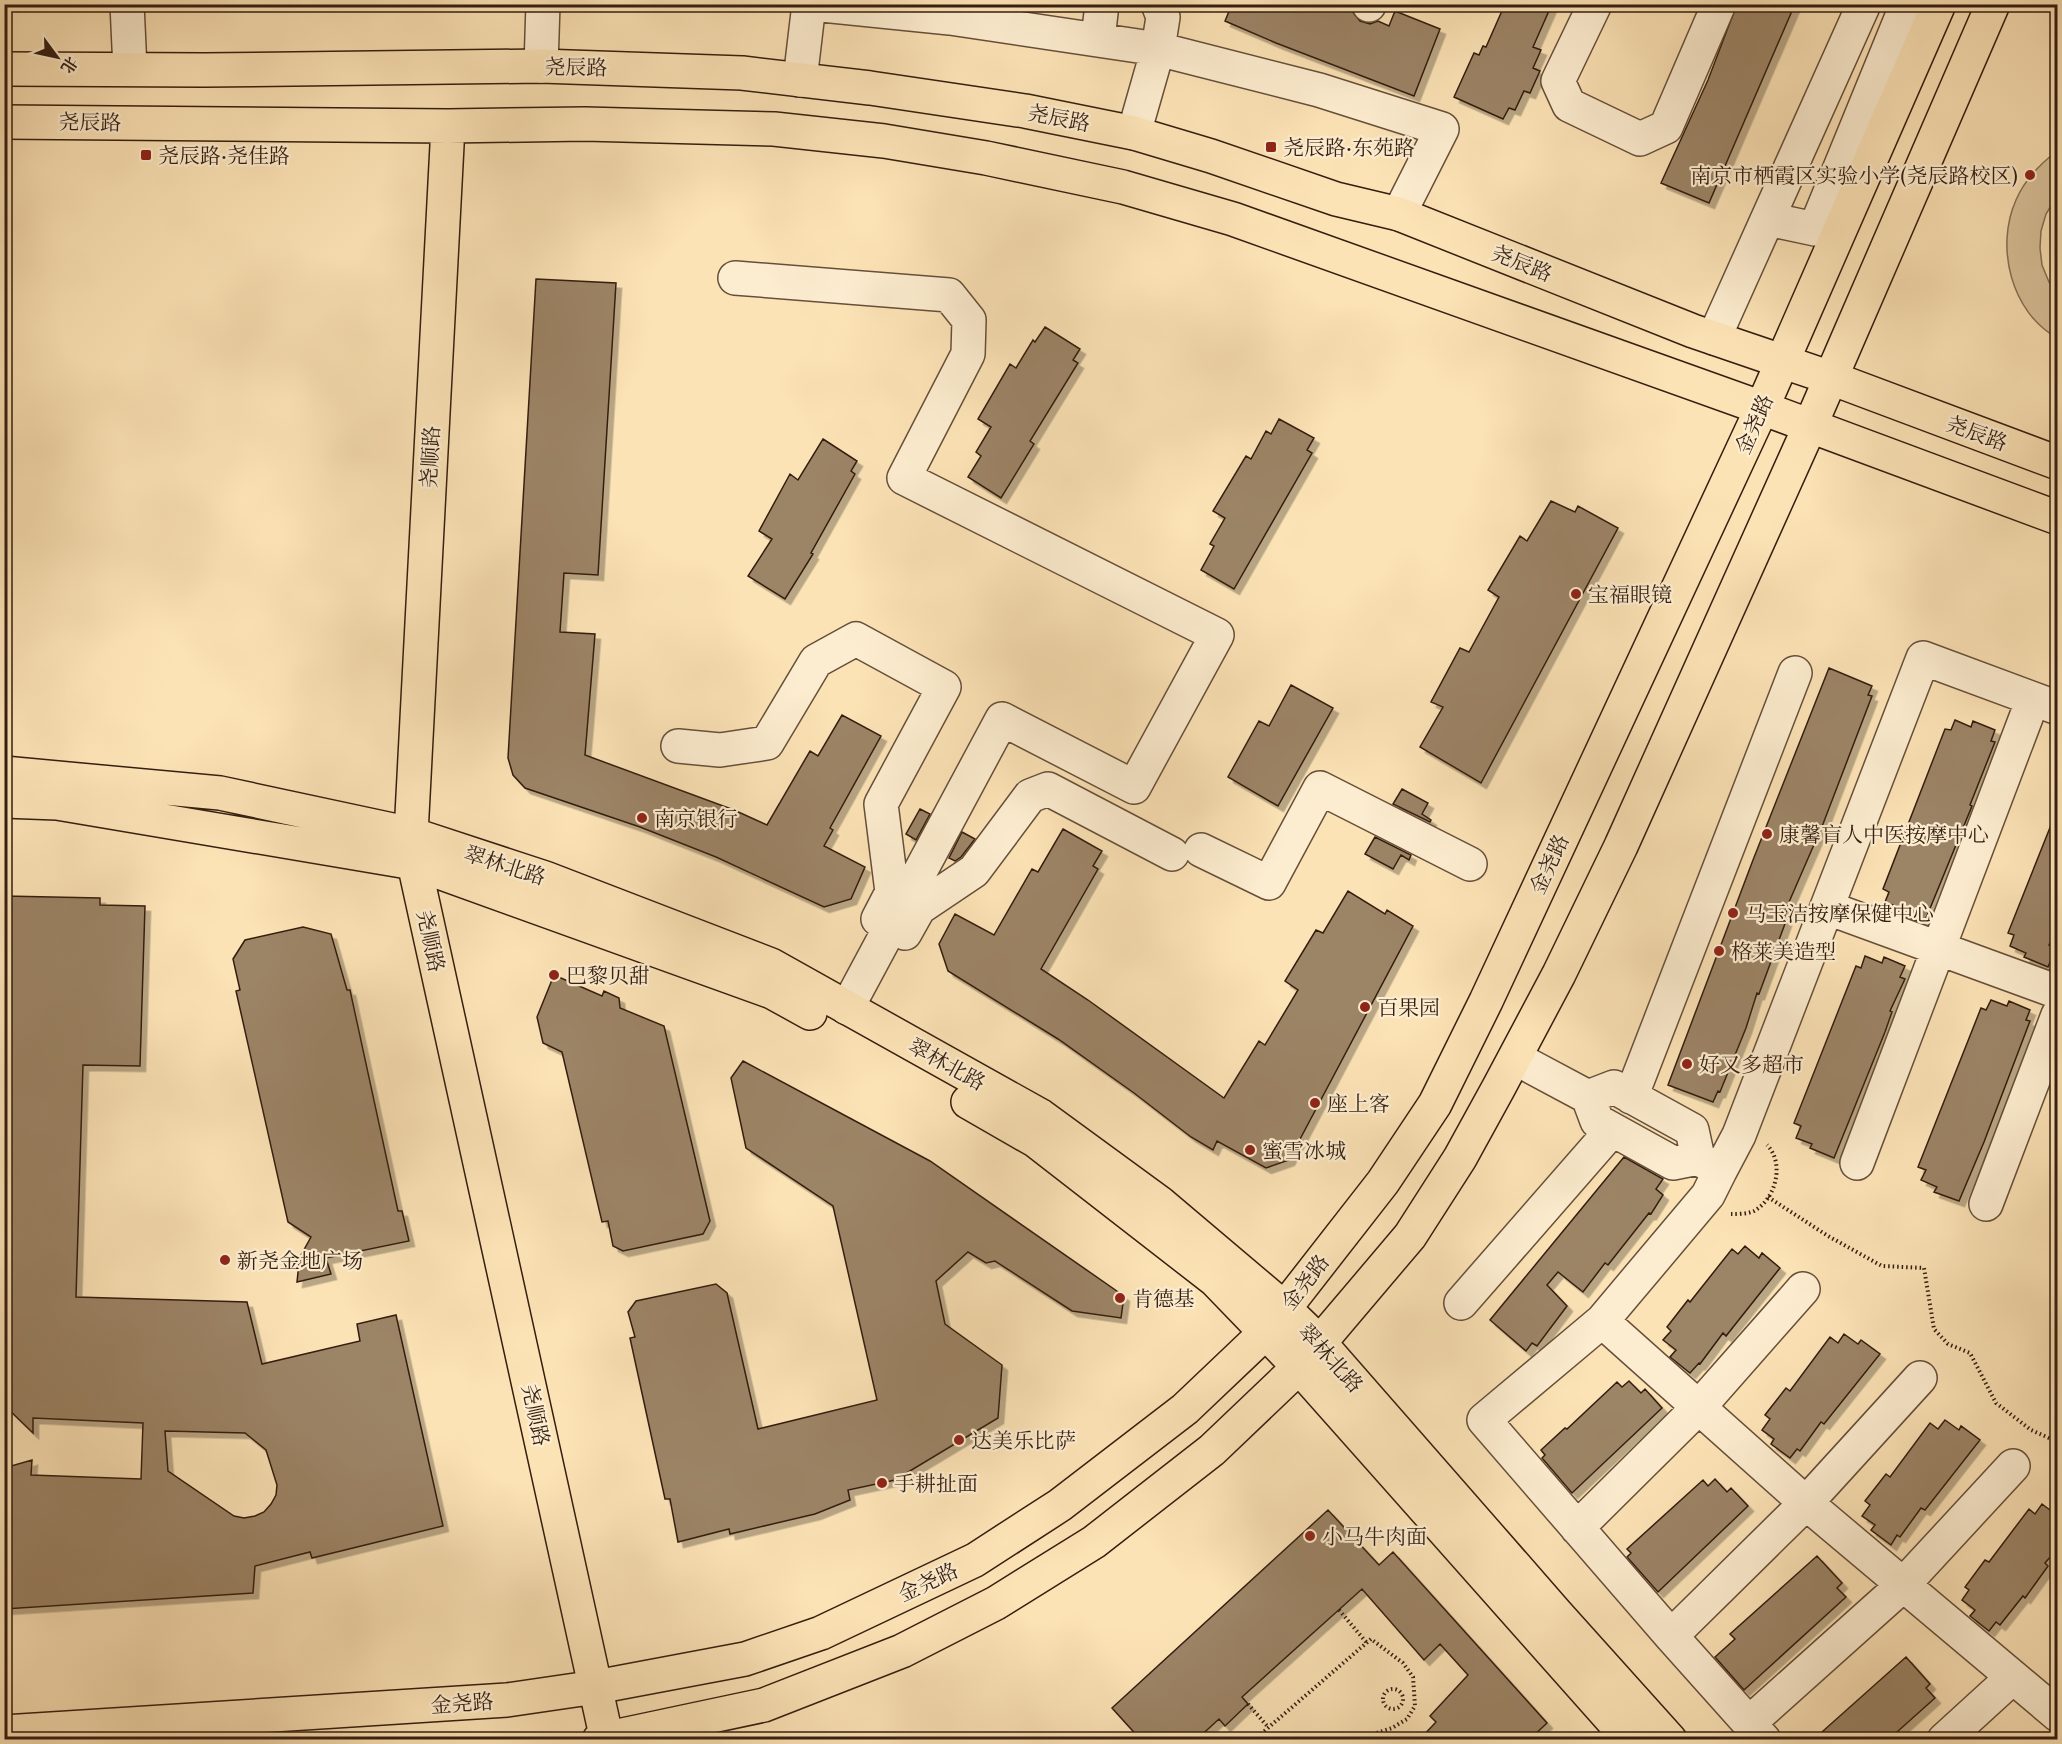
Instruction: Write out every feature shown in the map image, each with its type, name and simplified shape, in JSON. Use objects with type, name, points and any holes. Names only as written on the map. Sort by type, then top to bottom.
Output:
[{"type":"main road","name":"金尧路","points":[[4,1732],[507,1700],[596,1687],[756,1655],[821,1633],[975,1560],[1060,1505],[1185,1409],[1275,1320],[1383,1182],[1436,1104],[1762,408],[1939,4]]},
{"type":"main road","points":[[599,1740],[764,1705],[902,1651],[996,1603],[1094,1542],[1212,1450],[1299,1367],[1410,1236],[1460,1158],[1515,1058],[1621,846],[1810,426],[1993,4]]},
{"type":"main road","name":"尧辰路","points":[[4,69],[541,66],[742,73],[870,88],[1025,111],[1134,133],[1211,156],[1336,199],[1399,214],[1714,338],[1831,378],[2058,463]]},
{"type":"main road","name":"尧辰路","points":[[4,122],[448,126],[585,124],[774,129],[884,141],[975,156],[1123,187],[1233,219],[1762,408],[2058,518]]},
{"type":"main road","name":"尧顺路","points":[[448,126],[412,848],[607,1739]]},
{"type":"main road","name":"翠林北路","points":[[4,773],[220,793],[412,848],[545,878],[771,965],[1041,1116],[1161,1203],[1275,1320],[1299,1367],[1630,1740]]},
{"type":"main road","name":"翠林北路","points":[[4,801],[57,803],[412,848],[772,992],[1036,1140],[1215,1280],[1275,1320],[1319,1342],[1670,1740]]},
{"type":"street","points":[[127,4],[130,69]]},
{"type":"street","points":[[541,66],[543,4]]},
{"type":"street","points":[[800,80],[811,4],[950,18],[1158,49],[1319,90],[1442,129],[1399,214]]},
{"type":"street","points":[[1098,39],[1102,4]]},
{"type":"street","points":[[1134,133],[1158,49],[1163,17],[1158,4]]},
{"type":"street","points":[[1595,4],[1558,81],[1569,105],[1640,139],[1666,127],[1719,4]]},
{"type":"street","points":[[1714,338],[1864,4]]},
{"type":"street","points":[[1768,219],[1815,229],[1906,4]]},
{"type":"street","points":[[735,278],[949,295],[969,320],[968,354],[904,478],[1217,635],[1134,787],[1002,719],[847,1008]]},
{"type":"street","points":[[678,746],[720,750],[767,743],[816,661],[856,639],[944,687],[881,804],[892,892],[847,1008]]},
{"type":"street","points":[[1857,1163],[1938,949],[2045,703],[1923,658],[1739,1135],[1602,1321],[1484,1420],[1756,1731],[1902,1586],[2013,1466]]},
{"type":"street","points":[[1631,1097],[1796,673]]},
{"type":"street","points":[[847,1008],[919,908],[974,871],[1030,796],[1048,789],[1187,852],[1269,883],[1320,788],[1470,864]]},
{"type":"street","points":[[1828,908],[2058,992]]},
{"type":"street","points":[[1986,1204],[2058,1015]]},
{"type":"street","points":[[1515,1058],[1588,1097],[1597,1121],[1673,1163],[1709,1175]]},
{"type":"street","points":[[1588,1097],[1614,1087],[1692,1130],[1709,1175]]},
{"type":"street","points":[[1461,1303],[1612,1130]]},
{"type":"street","points":[[1577,1528],[1699,1407],[1803,1289]]},
{"type":"street","points":[[1602,1321],[1902,1586],[2058,1715]]},
{"type":"street","points":[[1671,1636],[1806,1503],[1920,1378]]},
{"type":"street","points":[[1944,1740],[2013,1677]]},
{"type":"path","points":[[1709,1175],[1717,1208],[1726,1214],[1740,1214],[1755,1210],[1768,1197],[1778,1166],[1773,1151],[1758,1137],[1739,1135]]},
{"type":"path","points":[[1768,1197],[1828,1236],[1882,1266],[1924,1268],[1934,1329],[1948,1344],[1971,1353],[1996,1403],[2031,1430],[2058,1443]]},
{"type":"path","points":[[1339,1610],[1367,1642]]},
{"type":"path","points":[[1254,1740],[1371,1639],[1403,1663],[1413,1677],[1415,1706],[1407,1719],[1392,1728],[1355,1740]]},
{"type":"path","points":[[1389,1689],[1401,1692],[1403,1698],[1401,1704],[1396,1708],[1385,1705],[1383,1699],[1384,1693],[1389,1689]]},
{"type":"path","points":[[1403,1698],[1414,1700]]},
{"type":"path","points":[[1248,1704],[1268,1727]]},
{"type":"path","points":[[1201,1735],[1204,1740]]},
{"type":"path","points":[[1134,1740],[1138,1736]]},
{"type":"shaded area","points":[[2057,151],[2057,196],[2046,214],[2041,231],[2040,248],[2042,265],[2057,294],[2057,338],[2041,327],[2028,312],[2018,295],[2011,277],[2007,238],[2010,218],[2024,185],[2034,172]]},
{"type":"building","points":[[1232,4],[1336,4],[1352,11],[1360,21],[1370,24],[1378,21],[1389,26],[1395,11],[1440,29],[1414,96],[1225,21]]},
{"type":"building","points":[[1505,4],[1552,4],[1533,47],[1541,50],[1533,68],[1540,71],[1530,93],[1524,91],[1515,110],[1509,108],[1503,119],[1454,97],[1474,53],[1479,55],[1483,46],[1486,47]]},
{"type":"building","points":[[1737,4],[1795,4],[1709,203],[1661,183],[1708,80]]},
{"type":"building","points":[[536,279],[616,283],[598,575],[564,573],[560,632],[595,634],[585,755],[734,810],[767,825],[810,751],[818,756],[842,715],[881,736],[830,828],[833,830],[824,846],[865,867],[851,899],[824,907],[716,857],[640,827],[525,788],[513,775],[508,758]]},
{"type":"building","points":[[1045,327],[1080,349],[1073,360],[1078,363],[1030,441],[1034,444],[1001,498],[968,477],[981,456],[976,452],[991,427],[978,419],[1010,364],[1016,368],[1033,340],[1035,342]]},
{"type":"building","points":[[1279,419],[1314,438],[1307,450],[1312,453],[1234,589],[1201,570],[1214,546],[1210,544],[1225,518],[1213,511],[1246,456],[1251,459],[1266,431],[1271,434]]},
{"type":"building","points":[[823,439],[857,461],[851,471],[855,474],[811,553],[813,554],[785,599],[748,576],[772,539],[759,531],[790,474],[798,480]]},
{"type":"building","points":[[1551,501],[1575,512],[1578,506],[1618,528],[1481,783],[1420,747],[1443,707],[1431,702],[1460,648],[1469,652],[1499,597],[1488,590],[1520,536],[1527,541]]},
{"type":"building","points":[[1829,668],[1872,686],[1868,695],[1872,696],[1823,824],[1786,909],[1783,920],[1786,921],[1759,994],[1757,993],[1746,1028],[1720,1092],[1718,1091],[1713,1102],[1668,1085]]},
{"type":"building","points":[[1291,685],[1333,708],[1278,806],[1228,777],[1259,721],[1269,726]]},
{"type":"building","points":[[1955,720],[1971,727],[1973,721],[1995,730],[1991,741],[1995,742],[1970,805],[1972,806],[1924,923],[1898,914],[1900,908],[1885,902],[1889,892],[1883,889],[1945,729],[1951,730]]},
{"type":"building","points":[[1402,789],[1428,803],[1422,814],[1431,820],[1430,822],[1393,804]]},
{"type":"building","points":[[920,809],[930,814],[916,840],[906,834]]},
{"type":"building","points":[[2057,810],[2058,926],[2049,945],[2056,948],[2048,967],[2024,957],[2026,953],[2010,946],[2014,935],[2008,933]]},
{"type":"building","points":[[1063,829],[1102,851],[1093,866],[1098,869],[1041,969],[1224,1098],[1259,1041],[1265,1045],[1298,990],[1285,981],[1316,930],[1323,933],[1348,891],[1385,914],[1387,910],[1413,926],[1289,1160],[1266,1168],[1217,1141],[1213,1150],[1191,1137],[1058,1039],[948,971],[939,944],[955,914],[994,935],[1032,869],[1038,872]]},
{"type":"building","points":[[962,832],[975,839],[955,861],[949,858]]},
{"type":"building","points":[[1375,837],[1411,855],[1409,860],[1401,855],[1393,869],[1365,854]]},
{"type":"building","points":[[4,896],[100,898],[100,905],[145,906],[140,1066],[83,1065],[76,1297],[247,1302],[262,1364],[360,1341],[357,1324],[396,1315],[443,1526],[312,1558],[310,1552],[255,1566],[253,1593],[4,1609],[4,1468],[32,1460],[31,1475],[141,1479],[143,1423],[33,1418],[33,1433],[4,1405]],"holes":[[[165,1431],[245,1433],[266,1450],[277,1485],[276,1495],[264,1512],[244,1518],[234,1516],[168,1471]]]},
{"type":"building","points":[[303,927],[331,934],[347,990],[350,990],[398,1211],[402,1211],[409,1241],[326,1258],[331,1274],[297,1282],[299,1263],[296,1264],[311,1237],[288,1222],[236,991],[240,990],[233,959],[245,940]]},
{"type":"building","points":[[1865,956],[1882,963],[1884,957],[1905,966],[1900,977],[1905,979],[1890,1011],[1892,1012],[1885,1032],[1834,1158],[1810,1148],[1812,1144],[1796,1138],[1801,1126],[1794,1123],[1856,966],[1861,968]]},
{"type":"building","points":[[554,975],[602,996],[604,991],[619,998],[620,1008],[664,1026],[710,1221],[703,1234],[623,1251],[613,1246],[608,1221],[602,1222],[562,1052],[543,1043],[537,1017]]},
{"type":"building","points":[[1991,1000],[2007,1006],[2009,1001],[2030,1010],[2026,1020],[2030,1021],[1959,1201],[1934,1192],[1937,1187],[1921,1180],[1926,1170],[1918,1167],[1981,1008],[1986,1010]]},
{"type":"building","points":[[743,1061],[930,1161],[1124,1296],[1121,1318],[1072,1311],[995,1261],[986,1263],[968,1252],[936,1281],[945,1324],[1002,1365],[998,1418],[895,1480],[848,1490],[850,1500],[815,1514],[730,1534],[729,1529],[678,1542],[670,1499],[665,1499],[630,1338],[635,1337],[628,1312],[636,1301],[716,1284],[727,1293],[758,1429],[877,1400],[833,1206],[746,1148],[731,1078]]},
{"type":"building","points":[[1624,1157],[1663,1179],[1656,1189],[1663,1195],[1651,1214],[1649,1213],[1608,1265],[1605,1263],[1583,1292],[1558,1272],[1547,1285],[1567,1306],[1537,1346],[1532,1343],[1526,1351],[1490,1320]]},
{"type":"building","points":[[1745,1246],[1759,1258],[1762,1253],[1780,1268],[1726,1336],[1723,1333],[1700,1364],[1690,1373],[1670,1357],[1676,1350],[1663,1340],[1671,1331],[1667,1327],[1732,1249],[1738,1254]]},
{"type":"building","points":[[1844,1334],[1858,1344],[1861,1340],[1880,1354],[1824,1424],[1821,1422],[1800,1451],[1797,1449],[1790,1458],[1771,1444],[1774,1439],[1762,1430],[1770,1419],[1765,1415],[1786,1388],[1790,1391],[1830,1337],[1838,1343]]},
{"type":"building","points":[[1629,1381],[1641,1393],[1645,1389],[1662,1408],[1572,1493],[1542,1458],[1545,1455],[1541,1450],[1617,1382],[1622,1387]]},
{"type":"building","points":[[1945,1420],[1959,1430],[1961,1426],[1980,1440],[1925,1510],[1921,1508],[1900,1537],[1897,1535],[1891,1545],[1871,1530],[1875,1525],[1862,1516],[1870,1505],[1865,1501],[1886,1474],[1890,1477],[1930,1423],[1938,1429]]},
{"type":"building","points":[[1715,1479],[1727,1492],[1731,1488],[1748,1506],[1658,1592],[1627,1557],[1631,1553],[1627,1549],[1703,1480],[1708,1486]]},
{"type":"building","points":[[2042,1504],[2058,1516],[2058,1548],[2045,1563],[2048,1566],[2025,1598],[2023,1596],[2000,1625],[1996,1622],[1989,1631],[1970,1616],[1975,1610],[1962,1600],[1969,1590],[1965,1587],[1985,1560],[1989,1562],[2029,1509],[2035,1514]]},
{"type":"building","points":[[1328,1510],[1379,1565],[1393,1552],[1547,1723],[1529,1740],[1419,1740],[1436,1722],[1430,1716],[1468,1675],[1440,1644],[1424,1660],[1362,1589],[1242,1697],[1248,1704],[1225,1726],[1219,1719],[1196,1740],[1141,1740],[1112,1708]]},
{"type":"building","points":[[1817,1556],[1842,1583],[1837,1588],[1846,1597],[1744,1690],[1715,1657],[1735,1639],[1730,1634]]},
{"type":"building","points":[[1906,1657],[1930,1684],[1926,1688],[1935,1698],[1888,1740],[1813,1740]]},
{"type":"place","name":"尧辰路·东苑路","points":[[1271,147]]},
{"type":"place","name":"尧辰路·尧佳路","points":[[146,155]]},
{"type":"place","name":"南京市栖霞区实验小学(尧辰路校区)","points":[[2030,175]]},
{"type":"place","name":"宝福眼镜","points":[[1576,594]]},
{"type":"place","name":"南京银行","points":[[642,818]]},
{"type":"place","name":"康馨盲人中医按摩中心","points":[[1767,834]]},
{"type":"place","name":"马玉洁按摩保健中心","points":[[1733,913]]},
{"type":"place","name":"格莱美造型","points":[[1719,951]]},
{"type":"place","name":"巴黎贝甜","points":[[554,975]]},
{"type":"place","name":"百果园","points":[[1365,1007]]},
{"type":"place","name":"好又多超市","points":[[1687,1064]]},
{"type":"place","name":"座上客","points":[[1315,1103]]},
{"type":"place","name":"蜜雪冰城","points":[[1250,1150]]},
{"type":"place","name":"新尧金地广场","points":[[225,1260]]},
{"type":"place","name":"肯德基","points":[[1120,1298]]},
{"type":"place","name":"达美乐比萨","points":[[959,1440]]},
{"type":"place","name":"手耕扯面","points":[[882,1483]]},
{"type":"place","name":"小马牛肉面","points":[[1310,1536]]}]
